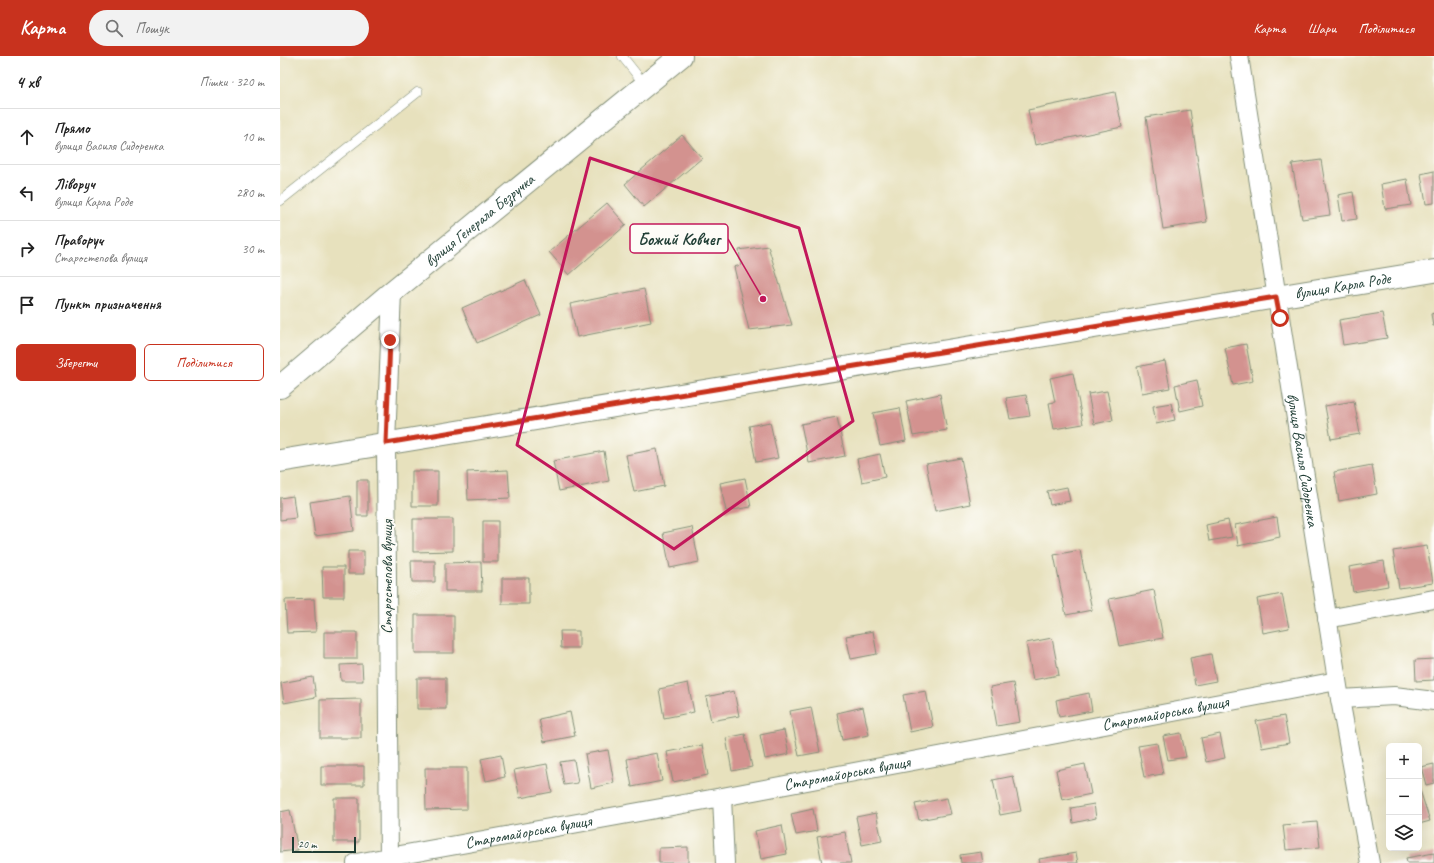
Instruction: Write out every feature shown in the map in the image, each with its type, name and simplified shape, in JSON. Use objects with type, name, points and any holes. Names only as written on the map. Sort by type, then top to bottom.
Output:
[{"type":"street","name":"вулиця Генерала Безручка","points":[[280,388],[392,292],[681,56]]},
{"type":"street","name":"вулиця Василя Сидоренка","points":[[1239,56],[1337,681],[1370,863]]},
{"type":"street","name":"вулиця Карла Роде","points":[[280,461],[1434,271]]},
{"type":"street","name":"Старостепова вулиця","points":[[389,860],[386,443],[392,292]]},
{"type":"street","points":[[1327,619],[1434,599]]},
{"type":"street","name":"Старомайорська вулиця","points":[[356,863],[389,860],[1337,681]]},
{"type":"street","points":[[1340,699],[1394,696],[1434,701]]},
{"type":"street","points":[[722,797],[725,863]]},
{"type":"lane","points":[[622,56],[645,85]]},
{"type":"lane","points":[[280,201],[418,92]]},
{"type":"highlighted area","points":[[590,158],[799,228],[853,421],[674,549],[517,445]]},
{"type":"building","points":[[1115,92],[1122,127],[1035,145],[1028,110]]},
{"type":"building","points":[[1190,110],[1207,222],[1163,229],[1146,117]]},
{"type":"building","points":[[682,135],[702,158],[644,207],[625,184]]},
{"type":"building","points":[[1321,160],[1330,215],[1302,219],[1292,164]]},
{"type":"building","points":[[1434,171],[1434,203],[1426,204],[1421,174]]},
{"type":"building","points":[[1407,179],[1411,205],[1385,209],[1381,184]]},
{"type":"building","points":[[1353,192],[1357,219],[1342,221],[1338,195]]},
{"type":"building","points":[[607,203],[626,225],[569,275],[549,252]]},
{"type":"building","points":[[768,246],[792,325],[749,330],[734,267],[741,265],[739,250]]},
{"type":"building","points":[[525,280],[541,315],[477,343],[462,308]]},
{"type":"building","points":[[644,289],[651,322],[577,337],[570,304]]},
{"type":"building","points":[[1382,313],[1387,338],[1343,345],[1339,320]]},
{"type":"building","points":[[1434,313],[1434,326],[1433,326],[1431,314]]},
{"type":"building","points":[[1246,344],[1253,381],[1233,385],[1225,348]]},
{"type":"building","points":[[1165,361],[1170,388],[1142,393],[1137,367]]},
{"type":"building","points":[[1073,373],[1083,424],[1054,429],[1049,403],[1055,402],[1050,378]]},
{"type":"building","points":[[1197,380],[1202,406],[1180,411],[1175,385]]},
{"type":"building","points":[[1107,391],[1113,420],[1094,424],[1088,394]]},
{"type":"building","points":[[940,394],[947,430],[913,436],[906,401]]},
{"type":"building","points":[[1026,395],[1030,416],[1010,419],[1006,398]]},
{"type":"building","points":[[1354,401],[1360,434],[1331,439],[1325,406]]},
{"type":"building","points":[[1171,403],[1175,420],[1156,424],[1153,406]]},
{"type":"building","points":[[900,408],[906,441],[880,446],[873,413]]},
{"type":"building","points":[[837,417],[845,456],[809,463],[801,424]]},
{"type":"building","points":[[770,422],[778,458],[756,462],[749,426]]},
{"type":"building","points":[[657,449],[664,486],[634,492],[626,455]]},
{"type":"building","points":[[604,451],[609,481],[559,491],[553,461]]},
{"type":"building","points":[[880,454],[885,477],[862,482],[857,459]]},
{"type":"building","points":[[961,458],[970,504],[935,511],[926,464]]},
{"type":"building","points":[[1372,465],[1377,494],[1339,501],[1334,472]]},
{"type":"building","points":[[508,470],[510,498],[468,500],[467,472]]},
{"type":"building","points":[[412,471],[438,471],[438,506],[412,506]]},
{"type":"building","points":[[745,478],[751,507],[726,511],[720,483]]},
{"type":"building","points":[[357,480],[368,480],[368,516],[357,516]]},
{"type":"building","points":[[1067,487],[1070,501],[1050,505],[1047,491]]},
{"type":"building","points":[[293,496],[296,518],[280,520],[280,498]]},
{"type":"building","points":[[350,496],[354,531],[315,536],[310,502]]},
{"type":"building","points":[[1277,517],[1280,537],[1238,546],[1235,525]]},
{"type":"building","points":[[413,519],[453,519],[453,551],[413,552]]},
{"type":"building","points":[[1228,520],[1232,537],[1209,541],[1206,525]]},
{"type":"building","points":[[483,521],[498,521],[498,562],[483,562]]},
{"type":"building","points":[[692,527],[699,562],[670,568],[663,533]]},
{"type":"building","points":[[1427,546],[1433,583],[1399,588],[1393,551]]},
{"type":"building","points":[[1080,550],[1092,610],[1066,615],[1054,555]]},
{"type":"building","points":[[348,551],[364,551],[364,574],[348,574]]},
{"type":"building","points":[[411,561],[435,561],[435,582],[412,582]]},
{"type":"building","points":[[1384,561],[1388,586],[1353,592],[1349,567]]},
{"type":"building","points":[[481,562],[482,591],[445,591],[445,563]]},
{"type":"building","points":[[322,567],[344,567],[344,597],[323,597]]},
{"type":"building","points":[[502,578],[529,578],[529,604],[502,604]]},
{"type":"building","points":[[1154,590],[1163,638],[1119,646],[1109,599]]},
{"type":"building","points":[[1282,594],[1289,628],[1263,633],[1257,599]]},
{"type":"building","points":[[314,599],[316,632],[287,633],[285,600]]},
{"type":"building","points":[[415,615],[454,615],[454,653],[415,653]]},
{"type":"building","points":[[560,631],[579,631],[579,648],[561,648]]},
{"type":"building","points":[[873,631],[877,654],[851,659],[846,636]]},
{"type":"building","points":[[324,632],[357,632],[357,659],[324,659]]},
{"type":"building","points":[[1052,638],[1059,675],[1033,680],[1026,643]]},
{"type":"building","points":[[1211,654],[1216,681],[1195,685],[1190,658]]},
{"type":"building","points":[[1434,659],[1434,680],[1416,681],[1415,660]]},
{"type":"building","points":[[362,664],[363,681],[341,681],[340,665]]},
{"type":"building","points":[[313,677],[316,697],[284,703],[281,683]]},
{"type":"building","points":[[417,678],[446,678],[446,709],[417,709]]},
{"type":"building","points":[[688,683],[694,712],[664,718],[659,689]]},
{"type":"building","points":[[1013,683],[1020,722],[997,726],[990,687]]},
{"type":"building","points":[[734,691],[739,716],[711,721],[706,697]]},
{"type":"building","points":[[926,691],[933,727],[910,732],[903,695]]},
{"type":"building","points":[[1089,693],[1092,711],[1059,717],[1056,700]]},
{"type":"building","points":[[361,699],[361,738],[320,738],[320,700]]},
{"type":"building","points":[[811,707],[820,752],[799,756],[790,711]]},
{"type":"building","points":[[863,707],[869,735],[842,740],[837,713]]},
{"type":"building","points":[[570,712],[575,736],[544,742],[539,719]]},
{"type":"building","points":[[1284,716],[1289,743],[1262,748],[1256,721]]},
{"type":"building","points":[[784,730],[789,754],[765,759],[760,735]]},
{"type":"building","points":[[1181,733],[1186,757],[1168,760],[1163,736]]},
{"type":"building","points":[[745,734],[752,767],[732,771],[726,738]]},
{"type":"building","points":[[1220,734],[1225,758],[1206,762],[1201,738]]},
{"type":"building","points":[[1157,743],[1163,774],[1144,777],[1138,746]]},
{"type":"building","points":[[702,745],[708,775],[673,782],[667,752]]},
{"type":"building","points":[[608,750],[614,783],[591,788],[585,754]]},
{"type":"building","points":[[657,753],[662,781],[632,787],[627,759]]},
{"type":"building","points":[[501,755],[505,777],[486,781],[481,759]]},
{"type":"building","points":[[574,760],[578,783],[564,785],[560,762]]},
{"type":"building","points":[[547,764],[552,792],[520,798],[514,770]]},
{"type":"building","points":[[1085,764],[1091,794],[1062,800],[1056,770]]},
{"type":"building","points":[[1434,764],[1434,783],[1426,785],[1422,767]]},
{"type":"building","points":[[321,766],[364,766],[364,785],[321,785]]},
{"type":"building","points":[[425,768],[467,768],[467,809],[426,810]]},
{"type":"building","points":[[1013,776],[1021,811],[1000,815],[993,780]]},
{"type":"building","points":[[1422,796],[1430,821],[1422,823]]},
{"type":"building","points":[[334,798],[359,798],[359,842],[334,842]]},
{"type":"building","points":[[947,798],[951,814],[919,820],[915,804]]},
{"type":"building","points":[[1094,804],[1096,818],[1073,823],[1071,808]]},
{"type":"building","points":[[813,809],[817,831],[796,835],[791,814]]},
{"type":"building","points":[[290,810],[298,850],[280,852],[280,812]]},
{"type":"building","points":[[876,813],[882,841],[862,845],[856,817]]},
{"type":"building","points":[[1317,822],[1320,847],[1286,850],[1283,825]]},
{"type":"building","points":[[782,825],[787,854],[761,859],[755,831]]},
{"type":"building","points":[[845,832],[851,863],[822,863],[817,837]]},
{"type":"building","points":[[688,847],[688,863],[659,863],[659,848]]},
{"type":"building","points":[[981,852],[983,863],[961,863],[960,855]]},
{"type":"building","points":[[1076,853],[1078,863],[1040,863],[1039,859]]},
{"type":"building","points":[[1434,853],[1434,863],[1407,863],[1406,858]]},
{"type":"place","name":"Божий Ковчег","points":[[763,299]]},
{"type":"route","points":[[390,340],[386,443],[1276,297],[1280,318]]}]
